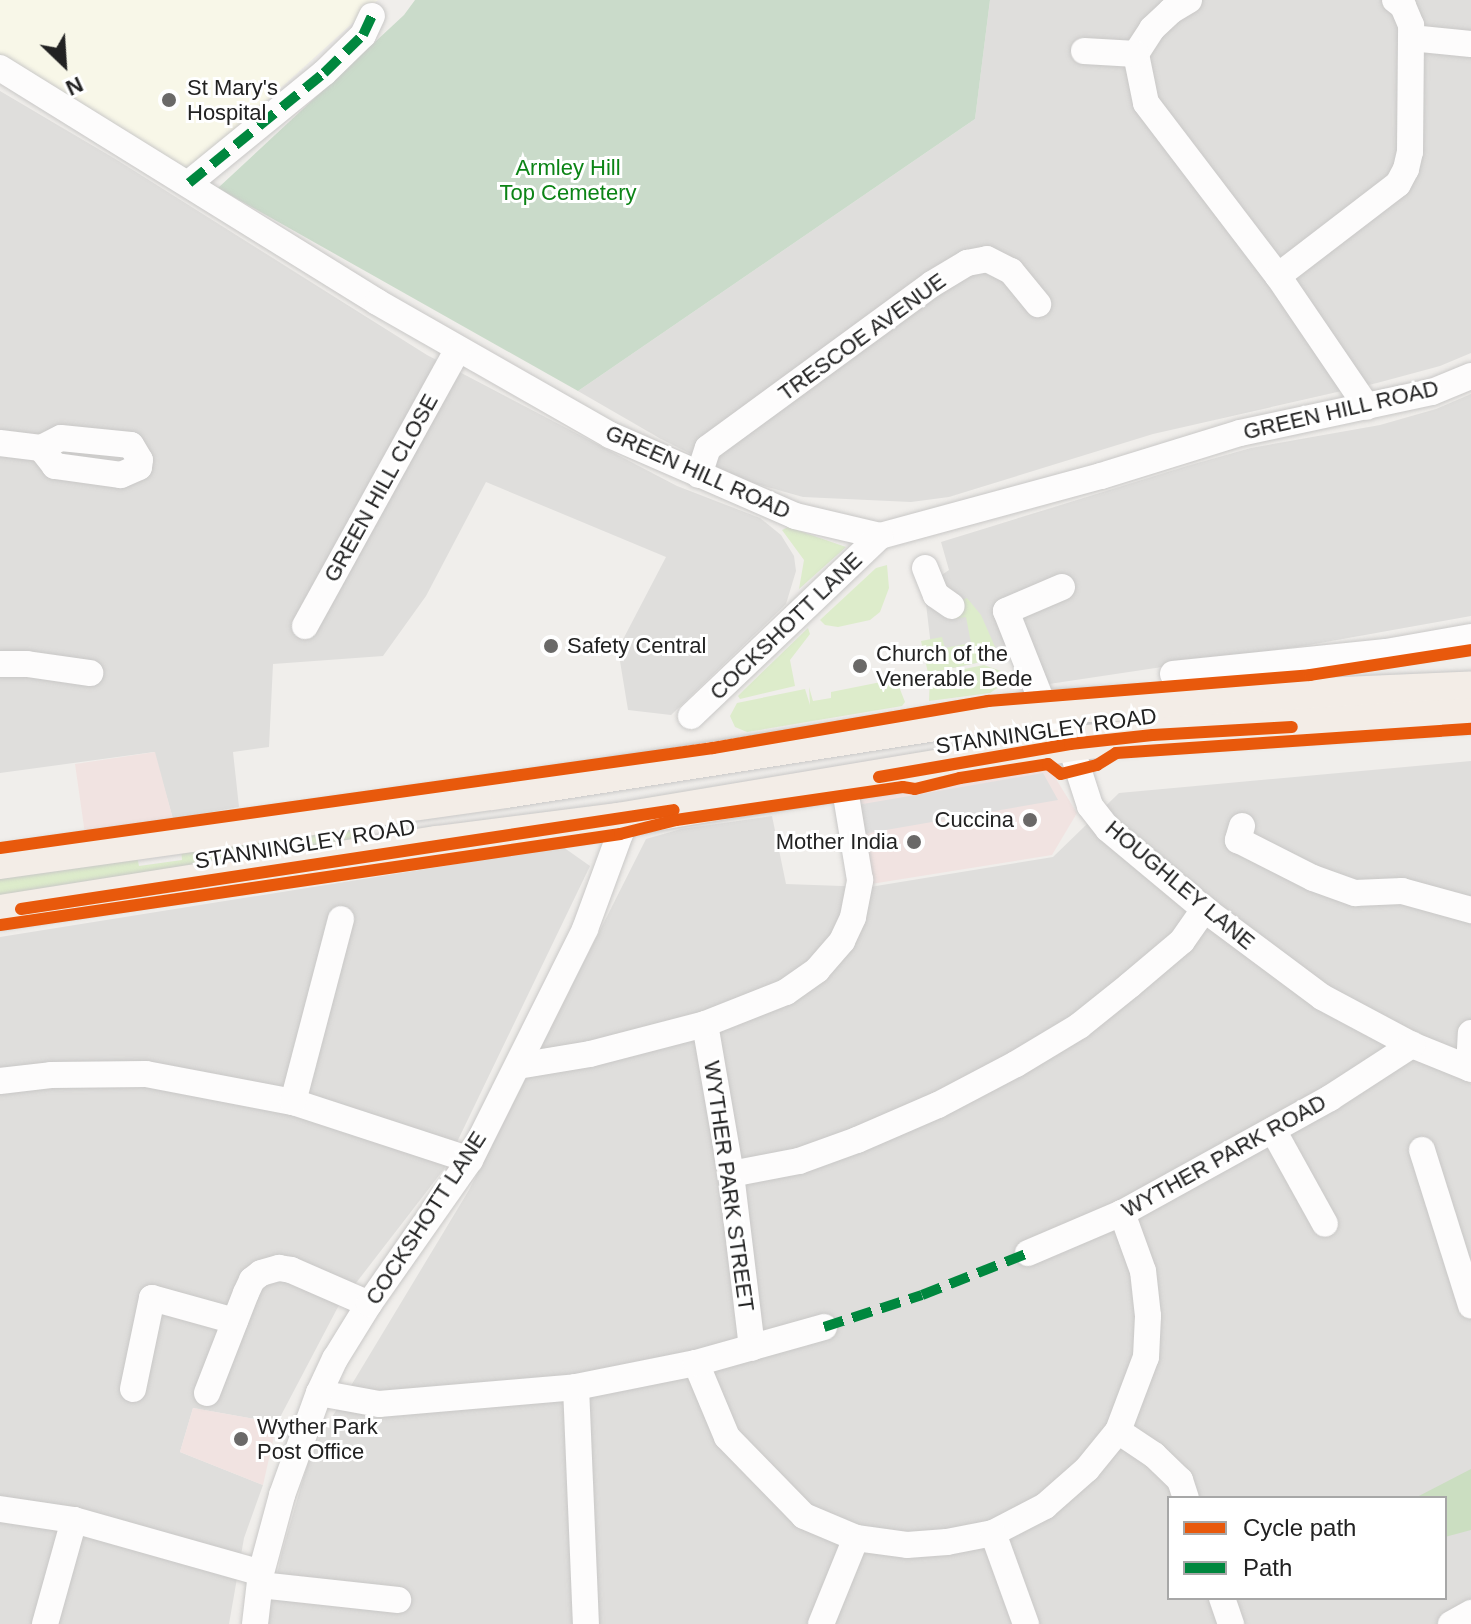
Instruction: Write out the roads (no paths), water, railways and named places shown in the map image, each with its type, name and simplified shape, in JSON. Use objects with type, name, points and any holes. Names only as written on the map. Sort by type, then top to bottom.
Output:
[{"type":"main road","name":"STANNINGLEY ROAD","points":[[0,862],[506,791],[1044,707],[1471,688]]},
{"type":"main road","name":"STANNINGLEY ROAD","points":[[0,912],[438,843],[618,820],[1070,744],[1153,735],[1471,715]]},
{"type":"main road","points":[[506,791],[544,805],[585,801],[618,820],[649,769]]},
{"type":"main road","points":[[399,804],[407,829],[438,843]]},
{"type":"street","points":[[1189,0],[1171,11],[1152,29],[1136,54],[1146,103],[1278,276],[1367,407]]},
{"type":"street","points":[[1278,276],[1398,184],[1410,152],[1411,25],[1403,6],[1395,0]]},
{"type":"street","points":[[189,183],[324,73],[363,35],[372,16]]},
{"type":"street","points":[[1411,38],[1471,44]]},
{"type":"street","points":[[1084,51],[1136,54]]},
{"type":"street","name":"GREEN HILL ROAD","points":[[0,68],[458,349],[610,435],[795,516],[880,536],[1101,476],[1240,433],[1432,392],[1471,376]]},
{"type":"street","name":"TRESCOE AVENUE","points":[[699,475],[708,448],[932,284],[967,263],[987,259],[1011,271],[1038,304]]},
{"type":"street","name":"GREEN HILL CLOSE","points":[[305,626],[458,349]]},
{"type":"street","points":[[0,443],[41,448]]},
{"type":"street","name":"COCKSHOTT LANE","points":[[691,716],[880,536]]},
{"type":"street","points":[[925,568],[936,595],[952,606]]},
{"type":"street","name":"HOUGHLEY LANE","points":[[1062,587],[1006,611],[1044,707],[1070,744],[1090,806],[1108,829],[1204,909],[1322,997],[1412,1045],[1470,1068]]},
{"type":"street","points":[[1173,674],[1386,652],[1471,637]]},
{"type":"street","points":[[0,664],[27,664],[90,673]]},
{"type":"street","points":[[518,1066],[590,1054],[705,1024],[786,992],[817,970],[842,941],[853,917],[860,880],[844,783]]},
{"type":"street","name":"COCKSHOTT LANE","points":[[255,1624],[260,1579],[282,1495],[319,1393],[335,1359],[369,1304],[470,1160],[585,929],[620,834],[618,820]]},
{"type":"street","points":[[1242,826],[1238,840],[1313,878],[1355,893],[1402,891],[1471,910]]},
{"type":"street","points":[[731,1174],[799,1161],[857,1140],[938,1105],[1016,1064],[1079,1026],[1130,985],[1182,941],[1204,909]]},
{"type":"street","points":[[293,1102],[341,919]]},
{"type":"street","name":"WYTHER PARK STREET","points":[[705,1024],[731,1174],[752,1348]]},
{"type":"street","points":[[1470,1068],[1471,1033]]},
{"type":"street","name":"WYTHER PARK ROAD","points":[[1028,1253],[1122,1213],[1273,1130],[1412,1045]]},
{"type":"street","points":[[0,1081],[51,1075],[146,1074],[293,1102],[470,1160]]},
{"type":"street","points":[[1273,1130],[1325,1224]]},
{"type":"street","points":[[1422,1150],[1471,1305]]},
{"type":"street","points":[[696,1363],[727,1437],[764,1480],[804,1516],[856,1538],[907,1545],[947,1542],[993,1533],[1045,1506],[1087,1469],[1118,1431],[1146,1357],[1148,1316],[1143,1271],[1122,1213]]},
{"type":"street","points":[[207,1393],[252,1280],[279,1268],[303,1274],[369,1304]]},
{"type":"street","points":[[133,1389],[152,1298],[235,1321]]},
{"type":"street","points":[[319,1393],[379,1404],[576,1387],[696,1363],[824,1327]]},
{"type":"street","points":[[576,1387],[586,1624]]},
{"type":"street","points":[[1118,1431],[1154,1455],[1180,1480],[1185,1496]]},
{"type":"street","points":[[0,1509],[74,1520],[260,1579],[398,1600]]},
{"type":"street","points":[[45,1624],[74,1520]]},
{"type":"street","points":[[993,1533],[1026,1624]]},
{"type":"street","points":[[821,1624],[856,1538]]},
{"type":"street","points":[[1223,1600],[1231,1624]]},
{"type":"street","points":[[1451,1624],[1471,1613]]},
{"type":"place","name":"St Mary's Hospital","points":[[169,100]]},
{"type":"place","name":"Safety Central","points":[[551,646]]},
{"type":"place","name":"Church of the Venerable Bede","points":[[860,666]]},
{"type":"place","name":"Cuccina","points":[[1030,820]]},
{"type":"place","name":"Mother India","points":[[914,842]]},
{"type":"place","name":"Wyther Park Post Office","points":[[241,1439]]},
{"type":"park label","name":"Armley Hill Top Cemetery","points":[[568,180]]}]
